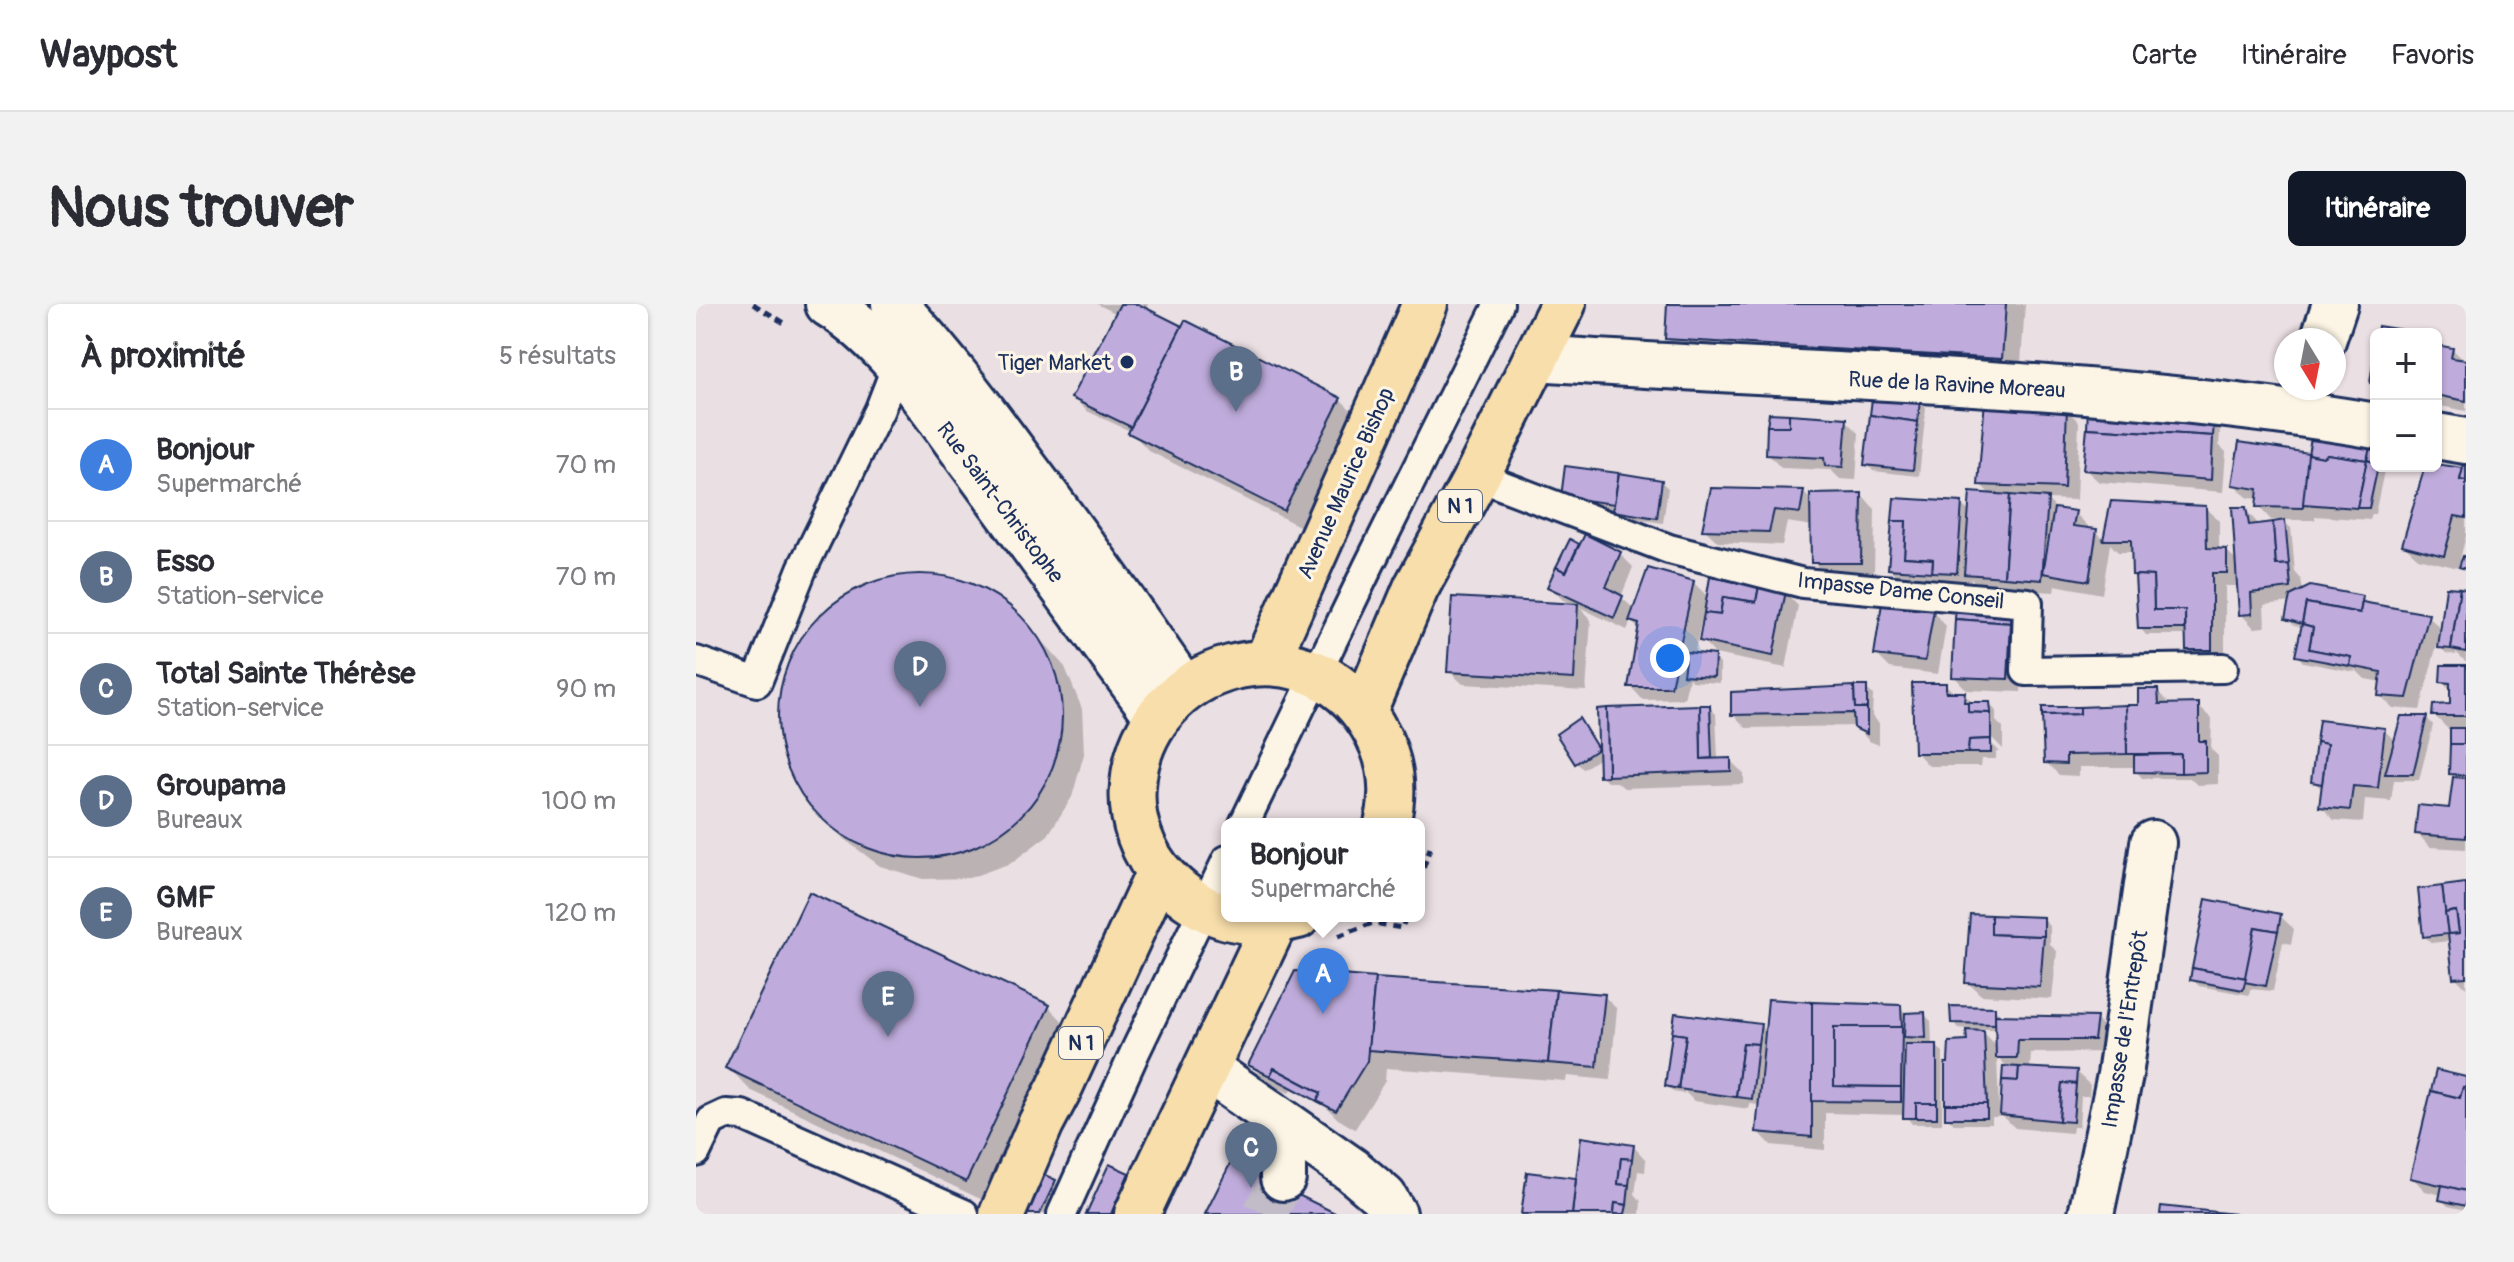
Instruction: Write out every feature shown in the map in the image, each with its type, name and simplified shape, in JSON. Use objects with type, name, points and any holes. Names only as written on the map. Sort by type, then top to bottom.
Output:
[{"type":"main road","name":"Avenue Maurice Bishop","points":[[1266,663],[1425,304]]},
{"type":"main road","name":"N 1","points":[[1364,711],[1416,588],[1477,476],[1563,304]]},
{"type":"main road","points":[[1221,914],[1203,909],[1179,893],[1159,872],[1144,849],[1135,823],[1132,795],[1134,767],[1143,741],[1171,702],[1210,674],[1237,665],[1266,663],[1292,666],[1316,674],[1350,696],[1364,711],[1382,741],[1391,774],[1388,818]]},
{"type":"main road","name":"N 1","points":[[1002,1214],[1041,1123],[1159,872]]},
{"type":"main road","points":[[1137,1214],[1207,1069],[1301,926],[1250,922]]},
{"type":"street","name":"Rue Saint-Christophe","points":[[828,304],[847,316],[897,365],[1061,583],[1171,702]]},
{"type":"street","name":"Rue Saint-Christophe","points":[[894,304],[990,421],[1108,578],[1171,702]]},
{"type":"street","points":[[2327,328],[2335,304]]},
{"type":"street","name":"Rue de la Ravine Moreau","points":[[1536,358],[2142,395],[2274,399]]},
{"type":"street","name":"Rue de la Ravine Moreau","points":[[2303,400],[2370,424]]},
{"type":"street","points":[[2442,437],[2466,441]]},
{"type":"street","name":"Impasse de l'Entrepôt","points":[[2091,1214],[2120,1075],[2153,843]]},
{"type":"street","points":[[1207,1069],[1352,1170],[1384,1197],[1394,1214]]},
{"type":"street","points":[[1269,1112],[1283,1159],[1283,1178]]},
{"type":"lane","points":[[1247,818],[1499,304]]},
{"type":"lane","points":[[696,661],[757,682],[802,569],[880,409],[897,365]]},
{"type":"lane","name":"Impasse Dame Conseil","points":[[1477,476],[1669,549],[1803,583],[2028,603],[2026,671],[2223,668]]},
{"type":"lane","points":[[1062,1214],[1221,872]]},
{"type":"lane","points":[[696,1152],[711,1121],[726,1114],[742,1115],[964,1214]]},
{"type":"path","points":[[753,304],[788,326]]},
{"type":"path","points":[[1425,863],[1433,840]]},
{"type":"path","points":[[1301,926],[1373,923],[1402,928],[1404,922]]},
{"type":"building","name":"Tiger Market","points":[[1120,304],[1138,304],[1182,326],[1131,427],[1071,398]]},
{"type":"building","points":[[1667,304],[2006,304],[2002,359],[1665,339]]},
{"type":"building","points":[[1185,320],[1341,398],[1284,511],[1128,433]]},
{"type":"building","points":[[2442,346],[2453,348],[2451,358],[2466,360],[2466,401],[2442,396]]},
{"type":"building","points":[[1872,399],[1920,399],[1918,422],[1870,415]]},
{"type":"building","points":[[1985,400],[2067,407],[2064,488],[1978,485]]},
{"type":"building","points":[[2088,409],[2214,422],[2213,436],[2087,428]]},
{"type":"building","points":[[1769,413],[1789,414],[1789,426],[1767,426]]},
{"type":"building","points":[[1789,414],[1847,418],[1843,467],[1825,466],[1824,458],[1766,455],[1767,426],[1789,426]]},
{"type":"building","points":[[1870,415],[1918,422],[1913,470],[1864,465]]},
{"type":"building","points":[[2087,428],[2213,436],[2211,480],[2083,470]]},
{"type":"building","points":[[2311,438],[2370,448],[2367,460],[2308,454]]},
{"type":"building","points":[[2239,442],[2309,453],[2303,508],[2256,507],[2258,489],[2232,485]]},
{"type":"building","points":[[2308,454],[2367,460],[2357,508],[2303,504]]},
{"type":"building","points":[[2367,460],[2370,461],[2370,472],[2377,472],[2369,508],[2357,508]]},
{"type":"building","points":[[2466,464],[2466,481],[2460,480]]},
{"type":"building","points":[[2442,465],[2463,468],[2460,480],[2466,481],[2466,518],[2455,516],[2444,556],[2402,545],[2423,472],[2442,472]]},
{"type":"building","points":[[1565,466],[1619,473],[1614,504],[1561,497]]},
{"type":"building","points":[[1619,473],[1662,480],[1657,518],[1613,511]]},
{"type":"building","points":[[1711,488],[1804,490],[1800,513],[1774,510],[1769,532],[1702,530]]},
{"type":"building","points":[[1970,492],[2010,495],[2004,577],[1964,574]]},
{"type":"building","points":[[1862,493],[1861,563],[1811,563],[1810,494]]},
{"type":"building","points":[[2010,495],[2048,498],[2042,580],[2004,577]]},
{"type":"building","points":[[1894,498],[1962,502],[1957,573],[1932,572],[1933,559],[1904,557],[1906,521],[1892,521]]},
{"type":"building","points":[[2111,501],[2206,506],[2207,548],[2227,549],[2227,573],[2212,573],[2212,650],[2186,650],[2185,610],[2154,610],[2153,576],[2132,575],[2131,540],[2103,540]]},
{"type":"building","points":[[2232,507],[2246,507],[2249,525],[2273,522],[2276,565],[2289,564],[2291,588],[2251,593],[2252,614],[2239,615]]},
{"type":"building","points":[[2054,508],[2076,511],[2073,526],[2097,529],[2089,581],[2043,573]]},
{"type":"building","points":[[2285,520],[2289,564],[2276,565],[2273,522]]},
{"type":"building","points":[[1892,521],[1906,521],[1904,557],[1933,559],[1932,572],[1888,569]]},
{"type":"building","points":[[1585,534],[1621,552],[1606,587],[1623,596],[1614,618],[1547,587],[1556,567],[1566,572]]},
{"type":"building","points":[[1570,539],[1579,544],[1566,572],[1556,567]]},
{"type":"building","points":[[2463,556],[2466,557],[2466,569],[2459,567]]},
{"type":"building","points":[[1648,568],[1694,581],[1671,687],[1628,687],[1639,624],[1629,621]]},
{"type":"building","points":[[920,574],[961,580],[987,591],[1010,606],[1030,626],[1045,649],[1056,675],[1062,716],[1056,757],[1045,783],[1030,806],[1010,826],[987,841],[961,852],[920,858],[879,852],[853,841],[830,826],[810,806],[795,783],[784,757],[778,716],[784,675],[795,649],[810,626],[830,606],[853,591],[879,580]]},
{"type":"building","points":[[2135,575],[2153,576],[2154,610],[2185,610],[2185,629],[2138,629]]},
{"type":"building","points":[[1710,577],[1759,586],[1756,602],[1723,597],[1720,615],[1704,613]]},
{"type":"building","points":[[1759,586],[1786,591],[1773,656],[1699,641],[1704,613],[1720,615],[1723,597],[1756,602]]},
{"type":"building","points":[[2310,586],[2363,596],[2360,613],[2306,603],[2302,624],[2285,619],[2290,596]]},
{"type":"building","points":[[2446,587],[2460,588],[2451,649],[2438,648]]},
{"type":"building","points":[[2460,588],[2466,589],[2466,652],[2451,649]]},
{"type":"building","points":[[1452,597],[1578,604],[1574,679],[1447,672]]},
{"type":"building","points":[[2362,602],[2429,614],[2407,698],[2378,696],[2381,672],[2350,666],[2351,657],[2309,649],[2313,627],[2302,624],[2306,603],[2360,613]]},
{"type":"building","points":[[1882,603],[1934,610],[1925,661],[1874,655]]},
{"type":"building","points":[[1956,605],[2012,609],[2011,623],[1955,619]]},
{"type":"building","points":[[1955,619],[2011,623],[2008,679],[1952,677]]},
{"type":"building","points":[[2302,624],[2313,627],[2309,649],[2351,657],[2350,666],[2295,656]]},
{"type":"building","points":[[1686,652],[1715,655],[1714,677],[1683,675]]},
{"type":"building","points":[[2441,665],[2466,665],[2466,716],[2432,716],[2433,705],[2450,704],[2450,683],[2440,682]]},
{"type":"building","points":[[1912,683],[1946,683],[1946,692],[1965,692],[1964,702],[1968,702],[1968,712],[1991,713],[1991,739],[1969,740],[1968,753],[1914,753]]},
{"type":"building","points":[[1854,686],[1855,708],[1867,708],[1867,734],[1854,728],[1853,713],[1731,715],[1731,692]]},
{"type":"building","points":[[1854,686],[1867,686],[1867,708],[1855,708]]},
{"type":"building","points":[[2138,689],[2158,689],[2159,704],[2199,703],[2199,741],[2206,741],[2206,772],[2181,773],[2181,754],[2127,754],[2126,705],[2138,705]]},
{"type":"building","points":[[1968,702],[1990,702],[1991,713],[1968,712]]},
{"type":"building","points":[[1700,705],[1710,705],[1712,758],[1701,759]]},
{"type":"building","points":[[1700,705],[1701,759],[1731,758],[1731,771],[1608,776],[1607,708]]},
{"type":"building","points":[[2126,705],[2127,754],[2066,755],[2066,764],[2044,763],[2042,715],[2080,714],[2080,707]]},
{"type":"building","points":[[2042,707],[2080,707],[2080,714],[2042,715]]},
{"type":"building","points":[[1607,708],[1608,776],[1599,777],[1597,709]]},
{"type":"building","points":[[2401,716],[2427,716],[2413,774],[2385,774]]},
{"type":"building","points":[[1579,718],[1598,749],[1575,764],[1556,734]]},
{"type":"building","points":[[2319,720],[2385,728],[2378,788],[2353,786],[2350,810],[2319,807],[2327,744],[2316,742]]},
{"type":"building","points":[[2450,728],[2464,728],[2464,744],[2450,744]]},
{"type":"building","points":[[2464,728],[2466,775],[2449,774],[2450,744],[2464,744]]},
{"type":"building","points":[[1991,739],[1991,753],[1968,753],[1969,740]]},
{"type":"building","points":[[2316,742],[2327,744],[2322,784],[2311,782]]},
{"type":"building","points":[[2181,754],[2181,773],[2134,772],[2134,755]]},
{"type":"building","points":[[2453,777],[2466,778],[2466,838],[2415,834],[2418,805],[2449,808]]},
{"type":"building","points":[[2466,883],[2466,977],[2453,978],[2448,934],[2459,933],[2456,911],[2445,913],[2442,886]]},
{"type":"building","points":[[2442,886],[2448,934],[2423,937],[2418,889]]},
{"type":"building","points":[[809,892],[1050,1005],[966,1182],[725,1068]]},
{"type":"building","points":[[2206,899],[2281,914],[2278,931],[2255,927],[2246,978],[2192,968]]},
{"type":"building","points":[[2456,911],[2459,933],[2448,934],[2445,913]]},
{"type":"building","points":[[1970,914],[1991,915],[1991,934],[2044,936],[2040,987],[1965,983]]},
{"type":"building","points":[[1991,915],[2044,917],[2044,936],[1991,934]]},
{"type":"building","points":[[2255,927],[2278,931],[2266,986],[2244,982]]},
{"type":"building","points":[[2192,968],[2246,978],[2243,990],[2190,980]]},
{"type":"building","points":[[1295,971],[1375,978],[1367,1061],[1336,1111],[1317,1101],[1321,1093],[1274,1068],[1270,1076],[1248,1065]]},
{"type":"building","points":[[1375,978],[1556,990],[1548,1063],[1368,1050]]},
{"type":"building","points":[[1556,990],[1605,994],[1597,1067],[1548,1063]]},
{"type":"building","points":[[1768,999],[1812,1002],[1812,1137],[1756,1132]]},
{"type":"building","points":[[1812,1002],[1901,1005],[1902,1027],[1834,1027],[1834,1086],[1901,1087],[1901,1102],[1812,1101]]},
{"type":"building","points":[[1950,1006],[1995,1007],[1995,1024],[1951,1023]]},
{"type":"building","points":[[1925,1012],[1926,1038],[1904,1037],[1905,1013]]},
{"type":"building","points":[[1675,1013],[1761,1024],[1758,1044],[1743,1043],[1736,1097],[1678,1089],[1686,1035],[1672,1033]]},
{"type":"building","points":[[1995,1015],[2097,1017],[2094,1040],[2018,1040],[2017,1058],[1996,1058]]},
{"type":"building","points":[[1834,1027],[1902,1027],[1901,1087],[1834,1086]]},
{"type":"building","points":[[1966,1030],[1984,1031],[1987,1104],[1945,1104],[1945,1063],[1948,1063],[1949,1042],[1967,1041]]},
{"type":"building","points":[[1672,1033],[1686,1035],[1678,1089],[1665,1086]]},
{"type":"building","points":[[1743,1043],[1758,1044],[1752,1099],[1736,1097]]},
{"type":"building","points":[[1905,1044],[1937,1044],[1937,1103],[1916,1103],[1916,1118],[1903,1118]]},
{"type":"building","points":[[2003,1066],[2019,1067],[2018,1081],[2002,1080]]},
{"type":"building","points":[[2019,1067],[2077,1070],[2076,1084],[2062,1083],[2059,1121],[2000,1115],[2002,1080],[2018,1081]]},
{"type":"building","points":[[1274,1068],[1321,1093],[1317,1101],[1270,1076]]},
{"type":"building","points":[[2436,1070],[2466,1077],[2466,1088],[2463,1087],[2460,1098],[2431,1091]]},
{"type":"building","points":[[2062,1083],[2076,1084],[2073,1122],[2059,1121]]},
{"type":"building","points":[[2463,1087],[2466,1088],[2466,1191],[2410,1178],[2431,1091],[2460,1098]]},
{"type":"building","points":[[1916,1103],[1937,1103],[1937,1118],[1916,1118]]},
{"type":"building","points":[[1945,1104],[1987,1104],[1987,1118],[1945,1118]]},
{"type":"building","points":[[1581,1137],[1634,1145],[1632,1159],[1621,1158],[1618,1184],[1629,1185],[1627,1205],[1615,1203],[1614,1214],[1572,1214]]},
{"type":"building","points":[[1621,1158],[1632,1159],[1629,1185],[1618,1184]]},
{"type":"building","points":[[1231,1162],[1337,1214],[1205,1214]]},
{"type":"building","points":[[1109,1164],[1129,1173],[1111,1214],[1086,1214]]},
{"type":"building","points":[[1036,1171],[1056,1180],[1040,1214],[1015,1214]]},
{"type":"building","points":[[1527,1172],[1576,1178],[1572,1214],[1521,1214]]},
{"type":"building","points":[[2442,1185],[2466,1191],[2466,1206],[2439,1200]]},
{"type":"building","points":[[1615,1203],[1627,1205],[1625,1214],[1614,1214]]},
{"type":"building","points":[[2161,1206],[2235,1214],[2160,1214]]},
{"type":"tunnel","points":[[1265,1214],[1283,1178]]},
{"type":"place","name":"Tiger Market","points":[[1127,362]]},
{"type":"place","name":"Esso","points":[[1236,412]]},
{"type":"place","name":"Groupama","points":[[920,707]]},
{"type":"place","name":"Bonjour","points":[[1323,1014]]},
{"type":"place","name":"GMF","points":[[888,1037]]},
{"type":"place","name":"Total Sainte Thérèse","points":[[1251,1188]]}]
